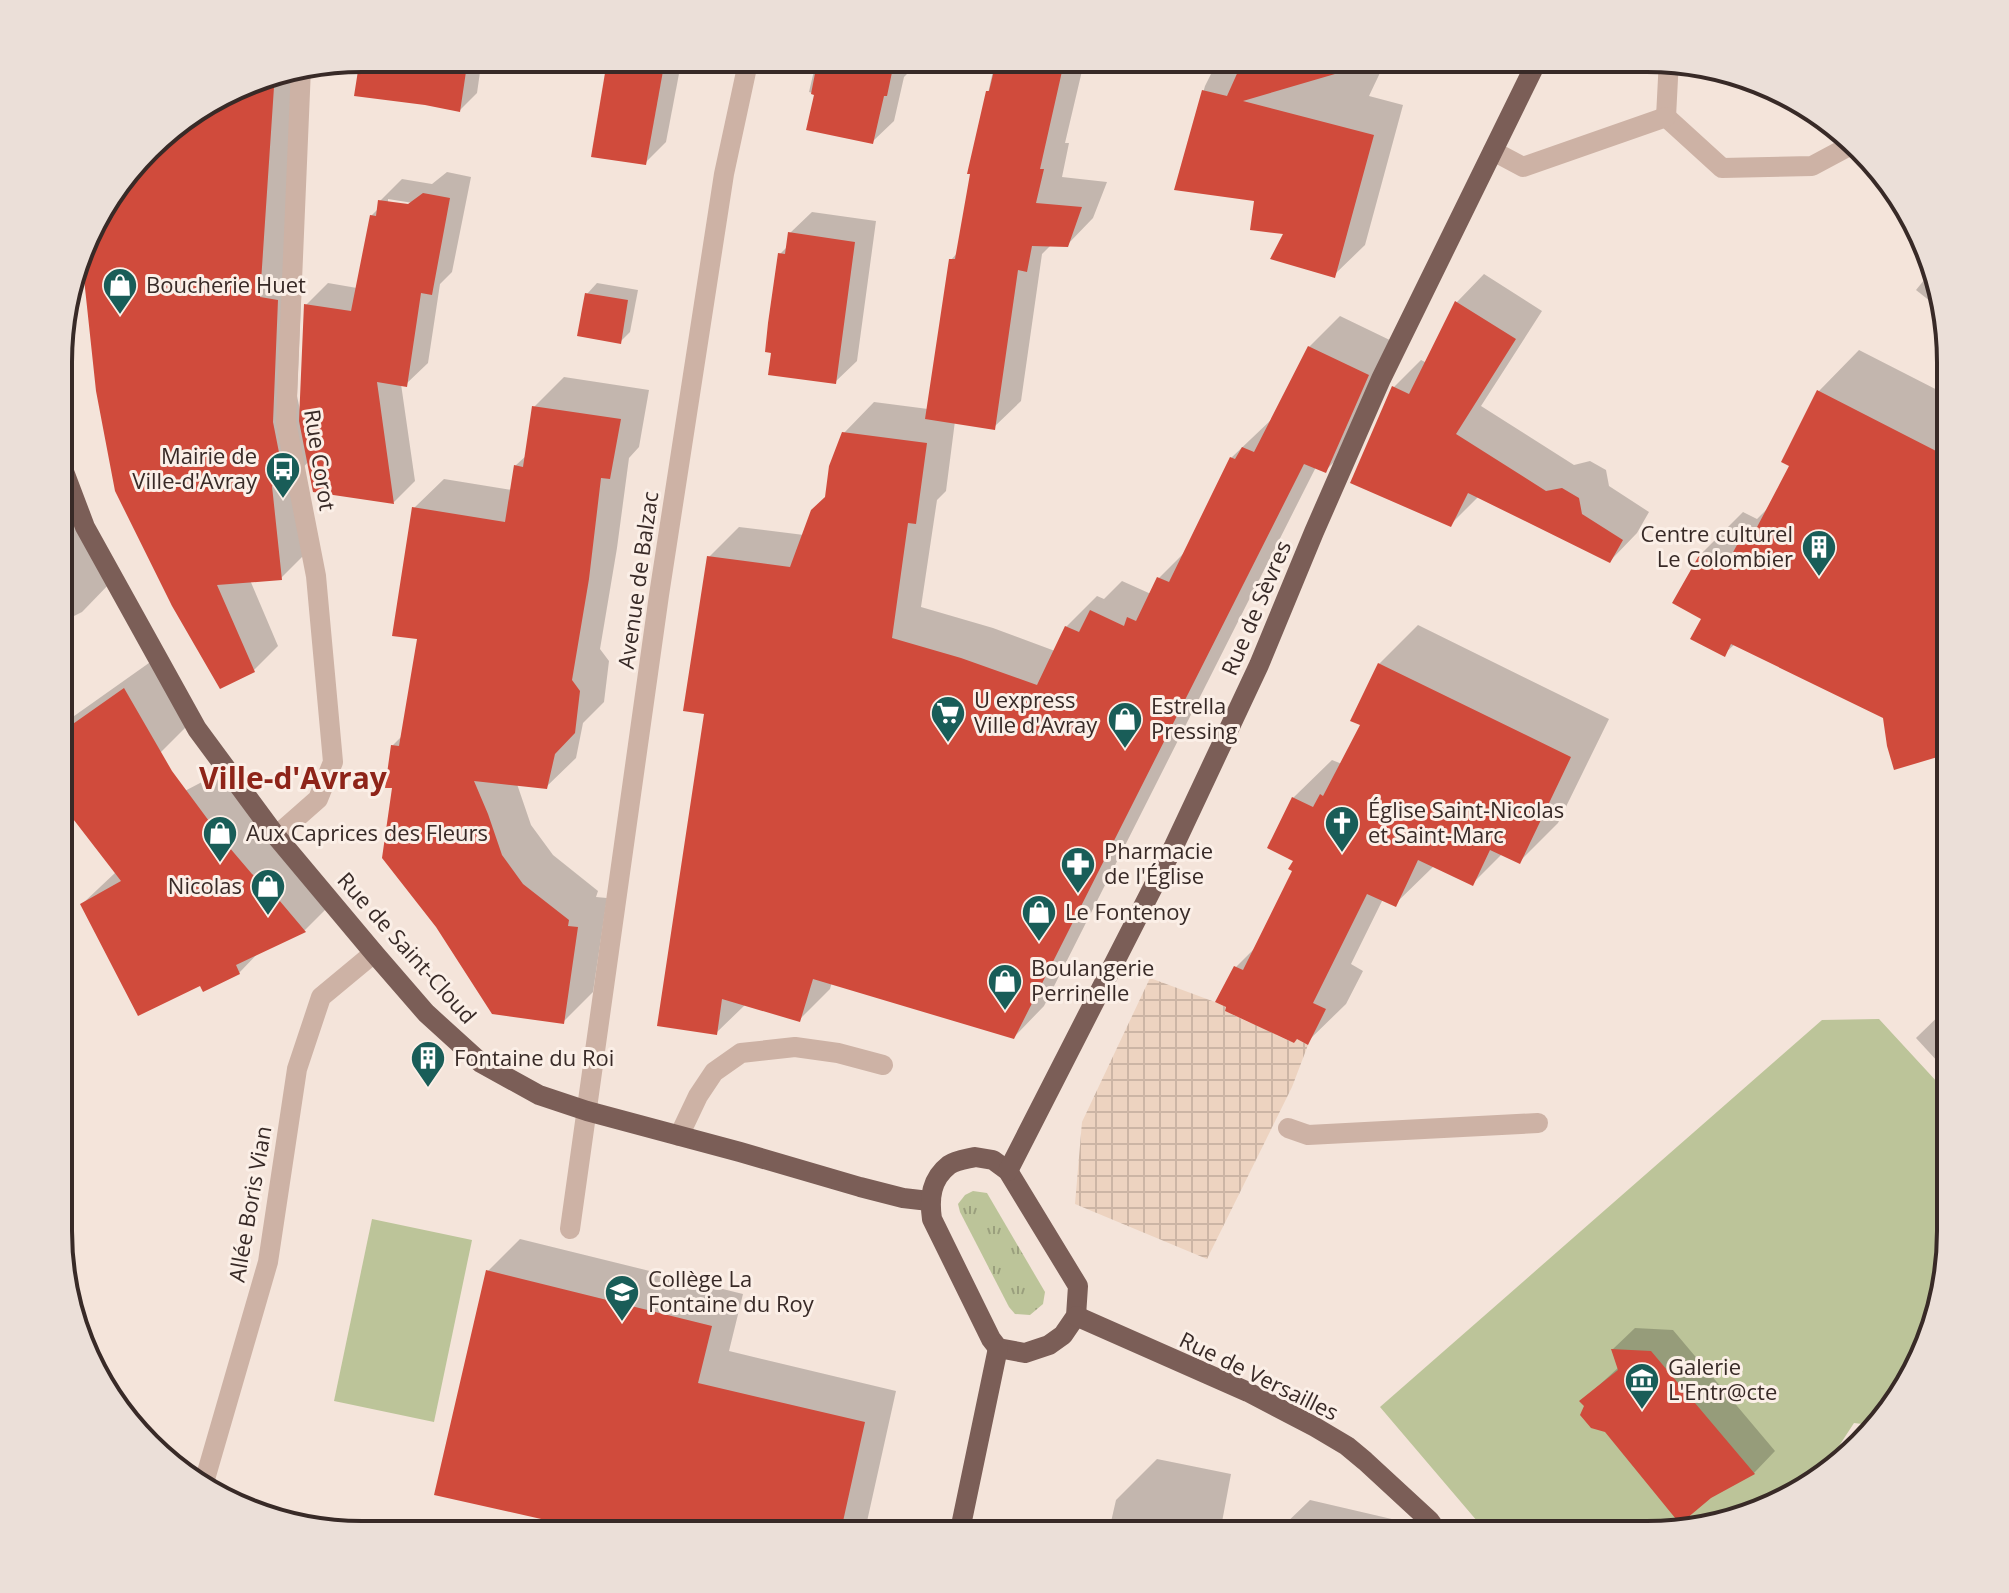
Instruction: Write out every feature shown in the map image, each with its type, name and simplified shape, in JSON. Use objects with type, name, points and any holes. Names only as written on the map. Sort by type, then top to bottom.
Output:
[{"type":"main road","name":"Rue de Sèvres","points":[[1008,1171],[1174,846],[1259,665],[1381,379],[1532,72]]},
{"type":"main road","name":"Rue de Saint-Cloud","points":[[72,493],[85,527],[197,729],[276,836],[374,953],[426,1013],[481,1063],[539,1095],[587,1111],[860,1187],[929,1201]]},
{"type":"main road","points":[[975,1157],[993,1160],[1008,1171],[1078,1286],[1076,1316],[1063,1335],[1049,1345],[1025,1353],[998,1348],[991,1339],[932,1219],[929,1201],[933,1184],[950,1164],[975,1157]]},
{"type":"main road","name":"Rue de Versailles","points":[[1076,1316],[1248,1392],[1315,1427],[1347,1446],[1430,1521]]},
{"type":"main road","points":[[962,1521],[998,1348]]},
{"type":"street","name":"Avenue de Balzac","points":[[570,1229],[659,595],[724,174],[746,72]]},
{"type":"street","points":[[1666,117],[1668,73]]},
{"type":"street","name":"Rue Corot","points":[[276,836],[318,799],[333,762],[316,576],[286,422],[301,79]]},
{"type":"street","points":[[1493,151],[1523,167],[1666,117]]},
{"type":"street","points":[[1666,117],[1722,168],[1812,166],[1844,149]]},
{"type":"street","name":"Allée Boris Vian","points":[[206,1475],[268,1262],[297,1069],[321,997],[374,953]]},
{"type":"street","points":[[679,1136],[698,1096],[714,1072],[741,1053],[795,1047],[838,1053],[883,1065]]},
{"type":"street","points":[[1288,1128],[1308,1135],[1538,1123]]},
{"type":"green space","points":[[1879,1019],[1937,1082],[1935,1269],[1915,1342],[1877,1408],[1863,1424],[1854,1423],[1836,1451],[1824,1461],[1792,1482],[1740,1506],[1685,1519],[1477,1521],[1380,1407],[1822,1020]]},
{"type":"green space","points":[[973,1191],[987,1193],[1045,1292],[1043,1304],[1030,1315],[1015,1314],[1009,1307],[960,1212],[958,1204]]},
{"type":"green space","points":[[372,1219],[472,1240],[434,1422],[334,1401]]},
{"type":"shaded area","points":[[1150,978],[1215,1002],[1226,1007],[1225,1011],[1277,1031],[1276,1035],[1294,1043],[1297,1039],[1308,1045],[1292,1087],[1207,1259],[1075,1204],[1082,1122]]},
{"type":"building","points":[[358,72],[466,72],[460,112],[354,96]]},
{"type":"building","points":[[605,72],[663,72],[646,165],[591,157]]},
{"type":"building","points":[[815,72],[892,72],[873,144],[806,130],[814,95],[811,94]]},
{"type":"building","points":[[994,72],[1062,72],[1040,169],[1044,169],[1036,203],[1082,207],[1068,247],[1032,246],[1027,272],[1018,270],[995,430],[925,419],[949,259],[955,259],[970,174],[967,174],[986,91],[989,91]]},
{"type":"building","points":[[1238,72],[1342,72],[1243,101],[1374,135],[1335,278],[1270,259],[1283,234],[1250,230],[1254,201],[1174,190],[1202,90],[1227,96]]},
{"type":"building","points":[[274,86],[260,297],[278,300],[273,422],[286,488],[272,486],[282,580],[217,585],[255,672],[220,689],[172,606],[115,491],[96,391],[84,279],[111,217],[144,171],[185,132],[234,102]]},
{"type":"building","points":[[423,193],[450,198],[432,295],[421,293],[407,387],[377,382],[394,504],[313,492],[299,421],[304,304],[351,311],[370,215],[376,216],[378,200],[408,204]]},
{"type":"building","points":[[788,232],[855,242],[836,384],[768,375],[771,353],[765,352],[768,323],[778,253],[785,254]]},
{"type":"building","points":[[585,293],[628,300],[621,344],[577,336]]},
{"type":"building","points":[[1455,301],[1516,339],[1456,434],[1546,491],[1562,488],[1579,498],[1582,514],[1623,540],[1610,563],[1468,493],[1451,527],[1350,483],[1392,386],[1409,394]]},
{"type":"building","points":[[1308,346],[1369,375],[1326,473],[1304,464],[1014,1039],[813,979],[800,1022],[722,999],[717,1035],[657,1026],[704,714],[683,711],[707,556],[790,567],[811,510],[825,497],[829,466],[842,432],[927,443],[916,524],[908,523],[892,638],[1037,685],[1065,626],[1079,632],[1090,610],[1124,626],[1127,617],[1136,621],[1157,577],[1169,582],[1230,457],[1235,459],[1242,447],[1254,452]]},
{"type":"building","name":"Centre culturel Le Colombier","points":[[1817,390],[1937,451],[1937,757],[1894,770],[1883,718],[1731,644],[1725,657],[1690,639],[1701,619],[1672,603],[1701,552],[1726,565],[1748,525],[1756,529],[1789,466],[1781,462]]},
{"type":"building","points":[[532,406],[621,419],[610,479],[601,478],[589,579],[572,680],[580,691],[575,733],[555,754],[547,789],[474,781],[502,855],[523,884],[569,920],[568,926],[578,927],[564,1024],[492,1014],[436,927],[382,858],[392,788],[385,788],[391,745],[399,746],[417,639],[392,636],[412,507],[505,522],[514,465],[523,467]]},
{"type":"building","name":"Église Saint-Nicolas et Saint-Marc","points":[[1378,663],[1571,757],[1520,864],[1490,850],[1473,886],[1418,860],[1396,907],[1367,894],[1313,1003],[1326,1009],[1308,1045],[1297,1039],[1294,1043],[1225,1011],[1226,1007],[1215,1002],[1234,966],[1243,970],[1292,871],[1288,869],[1293,861],[1267,848],[1292,797],[1313,807],[1320,794],[1323,796],[1360,725],[1350,721]]},
{"type":"building","points":[[124,688],[172,771],[223,840],[306,932],[236,965],[240,974],[203,992],[200,986],[138,1016],[80,904],[121,881],[72,818],[72,725]]},
{"type":"building","points":[[486,1270],[712,1326],[698,1383],[865,1422],[843,1521],[550,1521],[434,1495]]},
{"type":"building","name":"Galerie L'Entr@cte","points":[[1611,1349],[1651,1351],[1755,1474],[1711,1498],[1686,1519],[1676,1519],[1605,1432],[1591,1428],[1580,1415],[1584,1406],[1579,1401],[1618,1370]]},
{"type":"place","name":"Boucherie Huet","points":[[120,316]]},
{"type":"place","name":"Mairie de Ville-d'Avray","points":[[283,500]]},
{"type":"place","name":"Centre culturel Le Colombier","points":[[1819,578]]},
{"type":"place","name":"U express Ville d'Avray","points":[[948,744]]},
{"type":"place","name":"Estrella Pressing","points":[[1125,750]]},
{"type":"place","name":"Église Saint-Nicolas et Saint-Marc","points":[[1342,854]]},
{"type":"place","name":"Aux Caprices des Fleurs","points":[[220,864]]},
{"type":"place","name":"Pharmacie de l'Église","points":[[1078,895]]},
{"type":"place","name":"Nicolas","points":[[268,917]]},
{"type":"place","name":"Le Fontenoy","points":[[1039,943]]},
{"type":"place","name":"Boulangerie Perrinelle","points":[[1005,1012]]},
{"type":"place","name":"Fontaine du Roi","points":[[428,1089]]},
{"type":"place","name":"Collège La Fontaine du Roy","points":[[622,1323]]},
{"type":"place","name":"Galerie L'Entr@cte","points":[[1642,1411]]},
{"type":"district","name":"Ville-d'Avray","points":[[293,779]]}]
